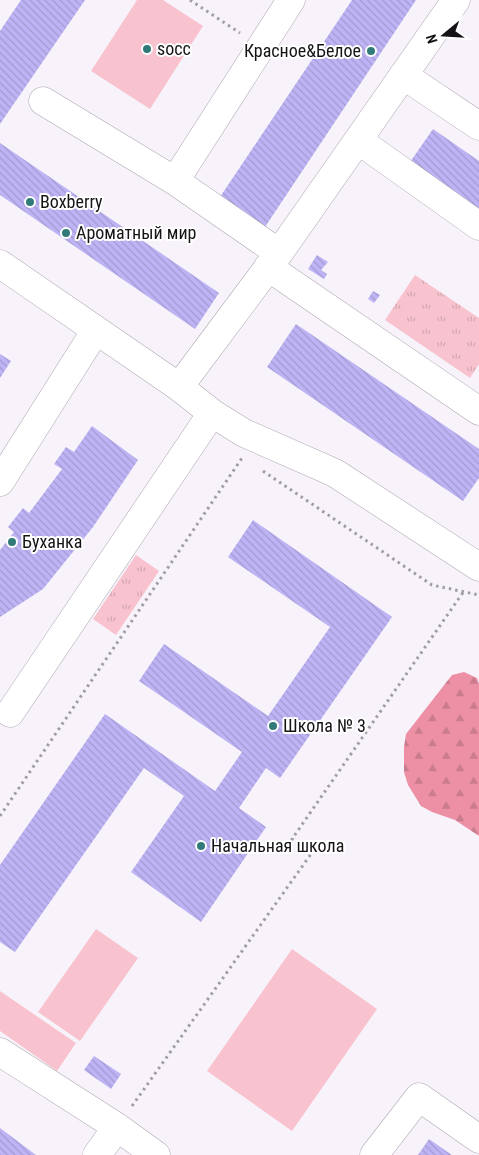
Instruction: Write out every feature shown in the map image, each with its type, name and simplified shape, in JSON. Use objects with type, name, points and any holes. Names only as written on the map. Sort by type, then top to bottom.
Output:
[{"type":"lane","points":[[175,181],[291,0]]},
{"type":"lane","points":[[179,387],[273,260],[456,0]]},
{"type":"lane","points":[[404,74],[479,126]]},
{"type":"lane","points":[[43,101],[175,181],[273,260],[479,411]]},
{"type":"lane","points":[[358,140],[479,226]]},
{"type":"lane","points":[[0,264],[179,387],[212,413],[244,433],[335,473],[479,567]]},
{"type":"lane","points":[[2,475],[96,330]]},
{"type":"lane","points":[[3,716],[212,413]]},
{"type":"lane","points":[[4,1064],[117,1127],[156,1155]]},
{"type":"lane","points":[[374,1155],[419,1098],[479,1139]]},
{"type":"lane","points":[[97,1155],[117,1127]]},
{"type":"path","points":[[190,0],[261,47]]},
{"type":"path","points":[[0,816],[243,458],[244,433]]},
{"type":"path","points":[[259,469],[432,585],[479,595]]},
{"type":"path","points":[[117,1127],[311,854],[292,839],[464,592]]},
{"type":"green space","name":"socc","points":[[137,0],[163,0],[203,26],[150,109],[91,71]]},
{"type":"green space","points":[[415,275],[479,318],[479,364],[470,378],[385,320]]},
{"type":"green space","points":[[136,555],[159,571],[116,635],[93,619]]},
{"type":"green space","points":[[464,672],[477,678],[479,684],[479,836],[455,820],[421,806],[408,785],[404,772],[406,734],[452,675]]},
{"type":"green space","points":[[96,929],[138,958],[80,1041],[38,1012]]},
{"type":"green space","points":[[292,949],[377,1009],[292,1131],[207,1071]]},
{"type":"green space","points":[[0,991],[76,1043],[57,1071],[0,1031]]},
{"type":"building","points":[[21,0],[85,0],[0,124],[0,31]]},
{"type":"building","points":[[352,0],[416,0],[265,227],[220,197]]},
{"type":"building","points":[[433,129],[479,161],[479,215],[408,165]]},
{"type":"building","points":[[0,143],[219,293],[195,329],[0,195]]},
{"type":"building","points":[[317,255],[328,262],[321,270],[327,274],[324,279],[308,269]]},
{"type":"building","points":[[373,291],[380,295],[374,303],[368,299]]},
{"type":"building","points":[[296,324],[479,449],[479,478],[463,501],[267,367]]},
{"type":"building","points":[[0,354],[11,361],[0,378]]},
{"type":"building","points":[[92,426],[138,460],[93,527],[43,589],[0,617],[0,550],[14,532],[8,527],[23,508],[29,513],[62,469],[54,464],[66,447],[74,452]]},
{"type":"building","points":[[253,520],[392,617],[280,778],[266,768],[239,808],[266,827],[201,922],[131,872],[184,796],[144,768],[15,952],[0,942],[0,865],[105,714],[215,791],[242,752],[139,681],[164,644],[268,716],[330,627],[228,557]]},
{"type":"building","points":[[94,1056],[121,1074],[111,1089],[84,1070]]},
{"type":"building","points":[[0,1128],[36,1155],[0,1155]]},
{"type":"building","points":[[429,1139],[452,1155],[418,1155]]},
{"type":"place","name":"socc","points":[[147,49]]},
{"type":"place","name":"Красное&Белое","points":[[371,51]]},
{"type":"place","name":"Boxberry","points":[[30,202]]},
{"type":"place","name":"Ароматный мир","points":[[66,233]]},
{"type":"place","name":"Буханка","points":[[12,542]]},
{"type":"place","name":"Школа № 3","points":[[273,726]]},
{"type":"place","name":"Начальная школа","points":[[201,846]]}]
